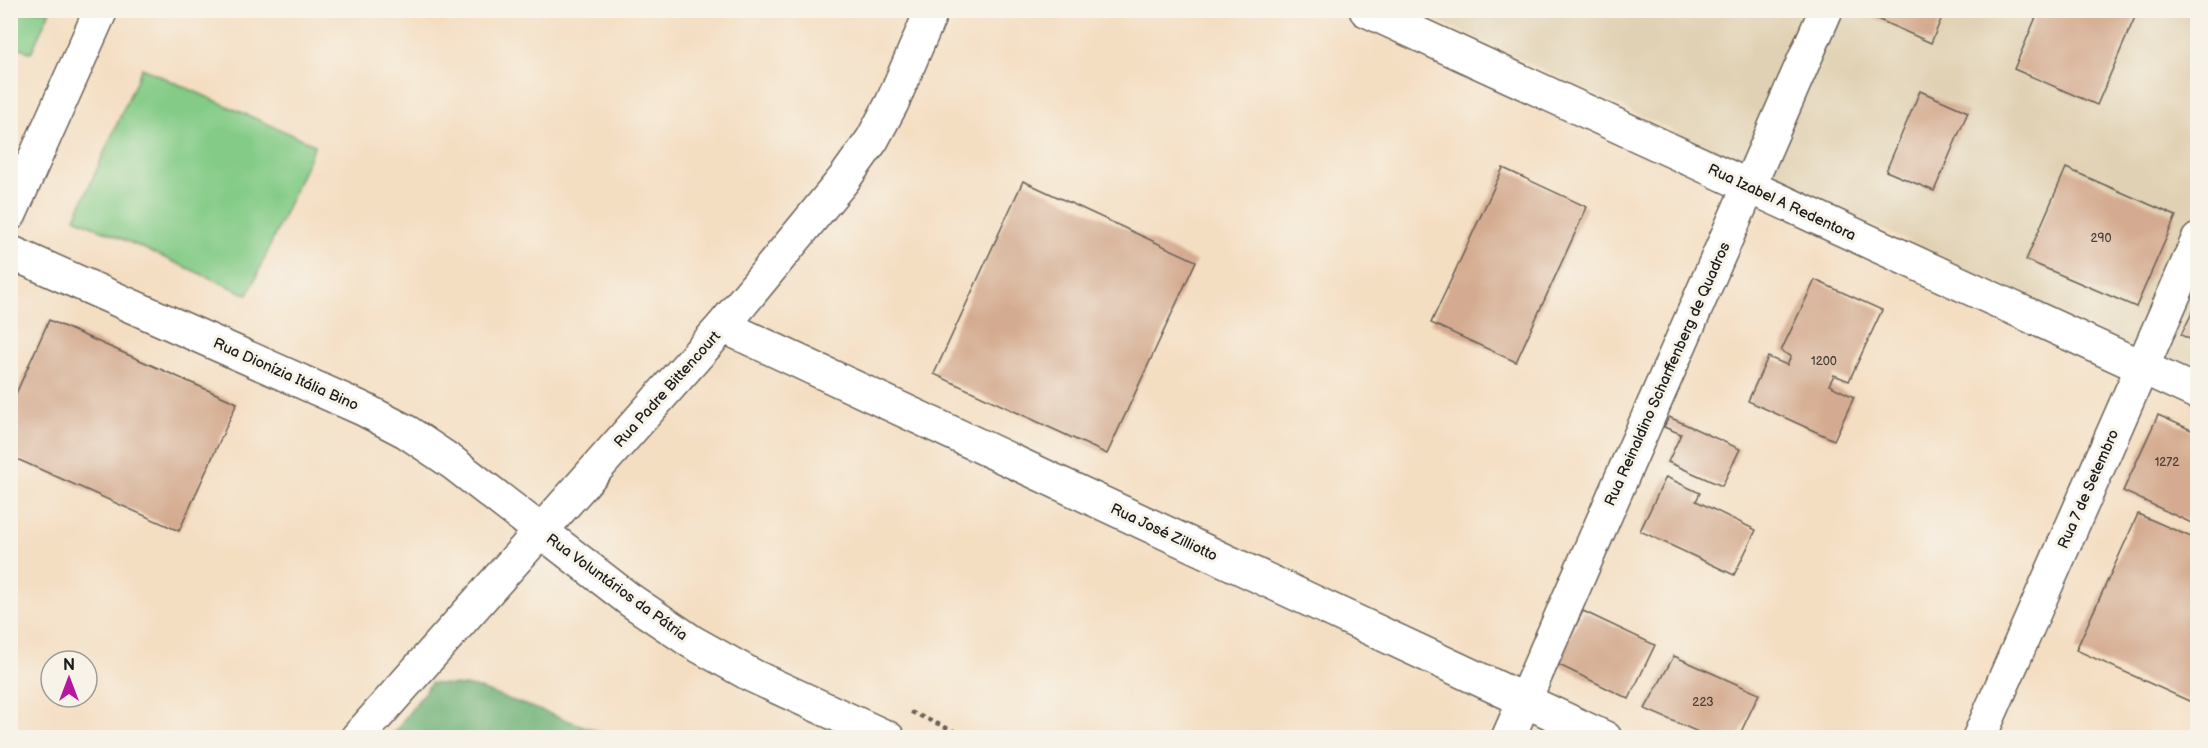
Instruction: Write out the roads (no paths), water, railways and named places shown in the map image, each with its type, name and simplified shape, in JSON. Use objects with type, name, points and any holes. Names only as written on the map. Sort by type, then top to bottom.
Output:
[{"type":"main road","points":[[10,214],[101,10]]},
{"type":"main road","name":"Rua Padre Bittencourt","points":[[357,738],[723,326],[844,179],[872,140],[892,103],[932,10]]},
{"type":"main road","name":"Rua Izabel A Redentora","points":[[1366,10],[2198,393]]},
{"type":"main road","name":"Rua Reinaldino Scharffenberg de Quadros","points":[[1508,738],[1826,10]]},
{"type":"main road","name":"Rua 7 de Setembro","points":[[1979,738],[2198,240]]},
{"type":"main road","name":"Rua Dionízia Itália Bino","points":[[10,252],[363,409],[407,432],[453,463],[541,531]]},
{"type":"main road","name":"Rua José Zilliotto","points":[[723,326],[1605,738]]},
{"type":"main road","name":"Rua Voluntários da Pátria","points":[[541,531],[630,600],[692,642],[753,676],[888,738]]}]
